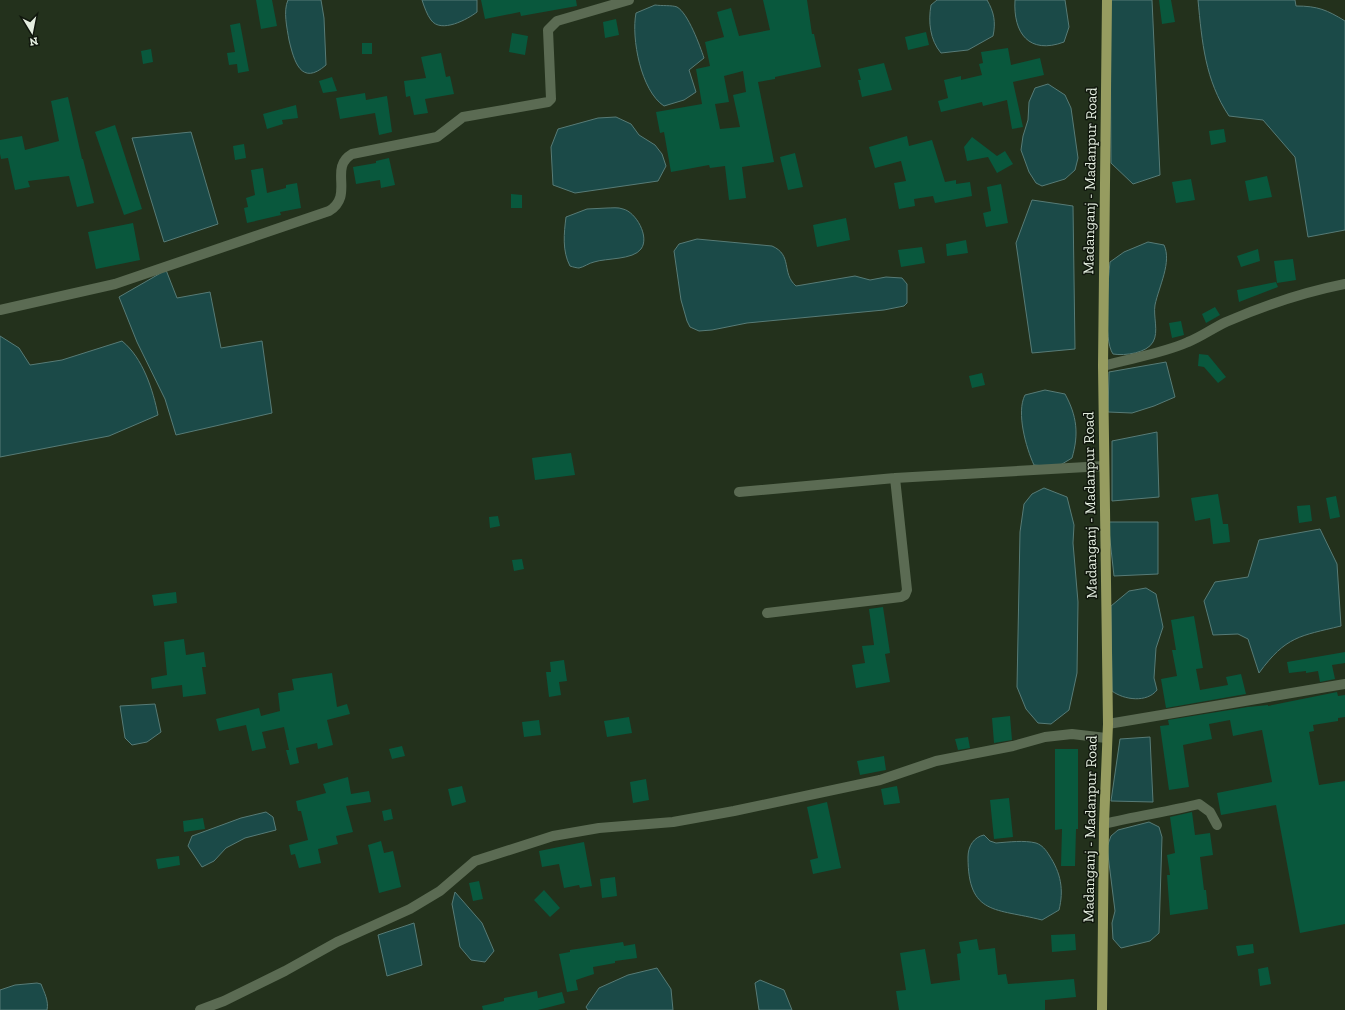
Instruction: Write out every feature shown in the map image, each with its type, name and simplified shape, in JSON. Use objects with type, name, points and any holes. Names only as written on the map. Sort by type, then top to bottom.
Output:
[{"type":"main road","name":"Madanganj - Madanpur Road","points":[[1102,1010],[1104,824],[1106,738],[1108,724],[1103,366],[1107,0]]},
{"type":"street","points":[[0,310],[115,284],[329,211],[337,206],[341,200],[342,164],[345,158],[352,154],[437,137],[463,117],[548,102],[551,99],[548,30],[551,25],[557,21],[629,0]]},
{"type":"street","points":[[1103,366],[1175,348],[1225,322],[1302,295],[1345,284]]},
{"type":"street","points":[[739,492],[895,478],[1104,466]]},
{"type":"street","points":[[767,613],[901,597],[905,595],[907,590],[895,478]]},
{"type":"street","points":[[1108,724],[1345,684]]},
{"type":"street","points":[[200,1010],[224,1001],[285,971],[337,942],[410,909],[440,891],[475,861],[546,839],[599,828],[673,822],[734,811],[880,780],[936,760],[1013,746],[1045,737],[1072,734],[1106,738]]},
{"type":"street","points":[[1104,824],[1142,814],[1162,813],[1199,804],[1210,812],[1217,825]]},
{"type":"water","points":[[288,0],[321,0],[324,18],[326,65],[317,71],[310,73],[300,69],[293,56],[286,20]]},
{"type":"water","points":[[422,0],[477,0],[477,12],[454,24],[441,26],[435,24],[431,20]]},
{"type":"water","points":[[937,0],[987,0],[994,17],[993,36],[968,50],[941,53],[932,37],[930,24],[931,5]]},
{"type":"water","points":[[1015,0],[1065,0],[1069,27],[1064,42],[1041,46],[1026,38],[1020,31],[1017,22]]},
{"type":"water","points":[[1110,0],[1152,0],[1160,175],[1133,184],[1111,163]]},
{"type":"water","points":[[1198,0],[1295,0],[1296,6],[1322,9],[1345,21],[1345,230],[1308,237],[1295,157],[1263,120],[1229,116],[1221,102],[1210,75],[1203,46]]},
{"type":"water","points":[[655,5],[675,6],[681,10],[693,30],[704,58],[689,70],[696,92],[684,100],[664,106],[656,99],[649,89],[644,77],[635,36],[636,13]]},
{"type":"water","points":[[1048,84],[1065,95],[1071,108],[1078,158],[1075,170],[1065,179],[1042,186],[1036,183],[1029,172],[1021,150],[1023,136],[1028,120],[1029,102],[1035,88]]},
{"type":"water","points":[[616,117],[631,124],[639,135],[655,145],[662,154],[666,166],[658,181],[575,193],[553,185],[551,147],[558,129],[598,118]]},
{"type":"water","points":[[191,132],[218,224],[164,242],[132,138]]},
{"type":"water","points":[[1032,200],[1073,206],[1075,349],[1032,353],[1016,243]]},
{"type":"water","points":[[617,208],[628,211],[637,220],[643,232],[644,238],[641,249],[637,253],[626,257],[599,261],[579,268],[570,266],[567,260],[564,236],[566,217],[587,209]]},
{"type":"water","points":[[697,239],[772,246],[782,254],[785,259],[789,276],[796,286],[855,276],[870,280],[886,277],[902,278],[907,284],[907,303],[904,306],[884,310],[747,323],[699,331],[690,327],[687,321],[681,300],[674,251],[679,244]]},
{"type":"water","points":[[1148,242],[1164,245],[1167,259],[1155,305],[1155,338],[1150,346],[1141,351],[1123,355],[1113,354],[1110,347],[1107,324],[1107,296],[1110,262],[1124,252]]},
{"type":"water","points":[[166,270],[177,298],[210,292],[221,348],[262,341],[272,413],[176,435],[165,399],[137,342],[119,297]]},
{"type":"water","points":[[0,336],[19,348],[30,365],[62,360],[122,341],[136,356],[146,375],[158,415],[109,436],[0,457]]},
{"type":"water","points":[[1166,362],[1175,397],[1132,413],[1108,412],[1109,372]]},
{"type":"water","points":[[1045,390],[1065,394],[1072,410],[1076,425],[1076,441],[1072,458],[1057,467],[1034,465],[1023,430],[1021,411],[1022,402],[1025,395]]},
{"type":"water","points":[[1157,432],[1159,497],[1112,501],[1112,441]]},
{"type":"water","points":[[1044,488],[1067,497],[1074,525],[1073,543],[1078,602],[1077,673],[1069,710],[1051,724],[1038,723],[1026,709],[1017,687],[1020,532],[1024,504],[1032,494]]},
{"type":"water","points":[[1108,522],[1158,522],[1158,574],[1114,576]]},
{"type":"water","points":[[1320,529],[1337,564],[1341,626],[1315,632],[1295,639],[1277,651],[1259,673],[1248,639],[1238,634],[1213,635],[1204,601],[1215,582],[1248,577],[1259,540]]},
{"type":"water","points":[[1146,588],[1156,594],[1163,627],[1156,648],[1154,678],[1157,690],[1147,697],[1135,699],[1112,691],[1111,606],[1129,591]]},
{"type":"water","points":[[155,704],[161,732],[147,742],[132,745],[125,738],[120,706]]},
{"type":"water","points":[[1150,737],[1153,802],[1111,801],[1120,739]]},
{"type":"water","points":[[266,812],[273,817],[276,830],[245,838],[226,848],[214,861],[202,867],[188,846],[192,836],[241,818]]},
{"type":"water","points":[[1149,822],[1159,827],[1162,837],[1159,933],[1150,941],[1121,948],[1113,939],[1112,923],[1115,911],[1107,847],[1111,836],[1118,830]]},
{"type":"water","points":[[984,835],[990,841],[996,843],[1027,842],[1036,843],[1044,848],[1059,875],[1061,896],[1059,910],[1042,920],[998,910],[979,900],[973,890],[969,876],[968,853],[972,843],[980,836]]},
{"type":"water","points":[[455,892],[482,923],[494,951],[485,962],[471,960],[460,947],[452,904]]},
{"type":"water","points":[[414,923],[422,965],[387,976],[378,935]]},
{"type":"water","points":[[657,968],[671,989],[673,1010],[588,1010],[586,1007],[599,988],[628,975]]},
{"type":"water","points":[[760,980],[784,990],[792,1010],[759,1010],[755,983]]},
{"type":"water","points":[[41,984],[45,993],[47,1010],[0,1010],[0,990],[15,985]]},
{"type":"building","points":[[256,0],[272,0],[277,26],[261,29]]},
{"type":"building","points":[[481,0],[576,0],[577,6],[521,16],[520,12],[485,19]]},
{"type":"building","points":[[763,0],[807,0],[812,34],[814,34],[821,67],[758,82],[774,162],[742,167],[746,198],[729,200],[725,166],[710,168],[709,165],[671,172],[664,132],[660,133],[656,112],[702,104],[696,69],[710,66],[705,42],[724,37],[717,12],[731,8],[739,36],[770,30]],"holes":[[[743,71],[746,92],[733,95],[740,127],[720,129],[715,104],[729,102],[724,76]]]},
{"type":"building","points":[[1159,0],[1171,0],[1175,22],[1162,24]]},
{"type":"building","points":[[616,19],[619,35],[605,38],[603,22]]},
{"type":"building","points":[[240,23],[249,71],[238,73],[237,64],[229,65],[227,53],[235,52],[230,25]]},
{"type":"building","points":[[926,32],[929,45],[908,50],[905,37]]},
{"type":"building","points":[[512,33],[528,36],[525,55],[509,52]]},
{"type":"building","points":[[362,43],[372,43],[372,54],[362,54]]},
{"type":"building","points":[[1008,48],[1011,65],[1040,58],[1044,75],[1013,82],[1023,127],[1012,129],[1007,100],[983,106],[982,102],[941,112],[938,101],[948,98],[944,80],[961,76],[961,80],[982,75],[979,64],[983,63],[981,52]]},
{"type":"building","points":[[151,49],[153,62],[143,64],[141,51]]},
{"type":"building","points":[[441,53],[446,77],[450,76],[454,94],[425,99],[428,113],[414,115],[410,96],[406,97],[404,81],[426,78],[421,57]]},
{"type":"building","points":[[884,63],[892,90],[862,97],[858,80],[861,80],[858,69]]},
{"type":"building","points":[[332,77],[337,91],[323,93],[319,81]]},
{"type":"building","points":[[365,93],[366,100],[387,96],[392,132],[379,135],[375,113],[340,119],[336,98]]},
{"type":"building","points":[[68,97],[94,203],[77,207],[69,176],[28,181],[30,187],[15,190],[8,158],[1,159],[0,154],[0,140],[22,136],[25,150],[59,141],[51,101]]},
{"type":"building","points":[[296,105],[298,118],[282,120],[283,124],[267,129],[263,114]]},
{"type":"building","points":[[115,125],[142,209],[124,215],[95,132]]},
{"type":"building","points":[[1224,129],[1226,142],[1211,145],[1209,131]]},
{"type":"building","points":[[907,136],[909,146],[932,140],[945,182],[956,180],[956,184],[970,182],[972,196],[935,203],[933,196],[914,199],[915,206],[899,209],[894,183],[906,181],[901,161],[875,168],[869,147]]},
{"type":"building","points":[[972,137],[997,156],[1005,151],[1013,164],[997,173],[988,157],[967,161],[964,147]]},
{"type":"building","points":[[244,144],[246,158],[235,160],[233,146]]},
{"type":"building","points":[[795,153],[803,187],[788,190],[780,157]]},
{"type":"building","points":[[389,158],[395,185],[381,188],[380,180],[356,184],[353,167],[376,163],[376,161]]},
{"type":"building","points":[[263,168],[267,193],[286,188],[286,185],[297,183],[301,208],[280,212],[281,215],[247,223],[244,208],[248,207],[246,198],[255,195],[251,170]]},
{"type":"building","points":[[1267,176],[1272,197],[1249,201],[1245,181]]},
{"type":"building","points":[[1191,179],[1195,200],[1176,203],[1172,182]]},
{"type":"building","points":[[1001,184],[1008,223],[986,227],[983,213],[991,211],[987,187]]},
{"type":"building","points":[[511,194],[522,195],[522,208],[511,208]]},
{"type":"building","points":[[846,218],[850,240],[817,247],[813,225]]},
{"type":"building","points":[[133,223],[140,260],[96,269],[88,232]]},
{"type":"building","points":[[966,240],[968,253],[947,256],[946,244]]},
{"type":"building","points":[[922,247],[925,263],[901,267],[898,250]]},
{"type":"building","points":[[1258,249],[1260,261],[1241,267],[1237,256]]},
{"type":"building","points":[[1293,259],[1296,280],[1277,283],[1274,261]]},
{"type":"building","points":[[1276,282],[1278,287],[1239,302],[1237,290]]},
{"type":"building","points":[[1215,307],[1220,315],[1206,323],[1202,314]]},
{"type":"building","points":[[1181,321],[1184,335],[1172,338],[1169,323]]},
{"type":"building","points":[[1199,354],[1208,355],[1226,377],[1218,383],[1204,367],[1198,366]]},
{"type":"building","points":[[982,373],[985,385],[972,388],[969,376]]},
{"type":"building","points":[[571,453],[575,475],[535,480],[532,458]]},
{"type":"building","points":[[1218,494],[1223,524],[1228,524],[1230,542],[1213,544],[1210,518],[1195,521],[1191,498]]},
{"type":"building","points":[[1336,496],[1340,517],[1330,519],[1326,498]]},
{"type":"building","points":[[1310,505],[1312,521],[1299,523],[1297,506]]},
{"type":"building","points":[[498,516],[500,526],[490,528],[489,517]]},
{"type":"building","points":[[522,559],[524,569],[514,571],[512,560]]},
{"type":"building","points":[[176,592],[177,603],[154,606],[152,595]]},
{"type":"building","points":[[883,607],[890,653],[885,654],[890,682],[856,688],[852,665],[865,663],[862,646],[874,645],[869,609]]},
{"type":"building","points":[[1194,616],[1203,668],[1196,669],[1200,690],[1228,685],[1226,677],[1241,674],[1246,694],[1166,708],[1161,679],[1177,676],[1172,650],[1176,650],[1171,620]]},
{"type":"building","points":[[184,639],[186,655],[204,652],[206,667],[202,667],[206,694],[183,697],[182,685],[152,689],[151,678],[167,675],[164,642]]},
{"type":"building","points":[[1345,652],[1345,663],[1332,665],[1335,679],[1320,682],[1318,671],[1289,673],[1287,662]]},
{"type":"building","points":[[564,660],[567,681],[559,682],[561,695],[549,697],[546,672],[551,672],[550,662]]},
{"type":"building","points":[[332,673],[337,707],[347,704],[350,714],[327,720],[333,745],[318,749],[317,743],[296,748],[299,763],[290,765],[286,750],[289,750],[284,727],[262,732],[266,748],[252,751],[246,725],[219,731],[216,719],[259,708],[261,716],[280,711],[278,693],[294,690],[292,679]]},
{"type":"building","points":[[1337,692],[1338,696],[1345,695],[1345,717],[1338,718],[1338,721],[1313,725],[1314,731],[1309,732],[1319,785],[1345,781],[1345,924],[1300,933],[1276,805],[1221,815],[1217,793],[1272,782],[1262,730],[1233,736],[1230,720],[1209,724],[1212,739],[1183,745],[1189,787],[1169,790],[1160,726],[1169,725],[1168,720],[1248,707],[1268,706]]},
{"type":"building","points":[[1010,716],[1012,740],[994,743],[992,718]]},
{"type":"building","points":[[629,717],[632,733],[607,737],[604,721]]},
{"type":"building","points":[[539,720],[541,735],[524,737],[522,722]]},
{"type":"building","points":[[968,737],[970,748],[958,750],[955,739]]},
{"type":"building","points":[[402,746],[405,756],[392,759],[389,749]]},
{"type":"building","points":[[1055,749],[1078,749],[1078,829],[1076,829],[1075,866],[1061,866],[1062,829],[1055,830]]},
{"type":"building","points":[[884,756],[886,770],[860,775],[857,761]]},
{"type":"building","points":[[348,777],[351,794],[369,791],[371,802],[346,806],[353,832],[336,836],[338,844],[318,849],[321,863],[299,868],[295,854],[291,855],[289,845],[308,840],[301,811],[298,811],[296,801],[326,793],[323,784]]},
{"type":"building","points":[[646,779],[649,800],[633,803],[630,782]]},
{"type":"building","points":[[462,786],[466,802],[452,806],[448,789]]},
{"type":"building","points":[[897,786],[900,803],[884,805],[881,789]]},
{"type":"building","points":[[1009,798],[1013,837],[994,839],[990,800]]},
{"type":"building","points":[[827,802],[841,868],[813,874],[810,860],[818,858],[807,807]]},
{"type":"building","points":[[391,809],[393,819],[384,821],[382,811]]},
{"type":"building","points":[[1192,812],[1195,835],[1210,833],[1213,855],[1200,857],[1208,909],[1170,915],[1167,875],[1170,875],[1167,855],[1175,853],[1170,817]]},
{"type":"building","points":[[203,818],[205,829],[184,832],[183,821]]},
{"type":"building","points":[[381,841],[384,853],[393,851],[401,887],[379,893],[368,845]]},
{"type":"building","points":[[584,842],[592,886],[580,888],[579,885],[564,888],[559,864],[542,867],[539,851]]},
{"type":"building","points":[[179,856],[180,865],[158,869],[156,859]]},
{"type":"building","points":[[615,877],[617,896],[602,898],[600,879]]},
{"type":"building","points":[[479,881],[483,899],[473,901],[469,883]]},
{"type":"building","points":[[544,890],[560,908],[550,917],[534,900]]},
{"type":"building","points":[[1075,934],[1076,950],[1052,952],[1051,935]]},
{"type":"building","points":[[977,939],[979,950],[995,948],[998,975],[1006,974],[1008,984],[1074,979],[1076,997],[1045,1000],[1045,1010],[899,1010],[896,991],[906,990],[900,953],[925,949],[931,984],[960,980],[957,954],[961,953],[959,942]]},
{"type":"building","points":[[623,942],[624,946],[635,944],[637,958],[615,961],[615,963],[593,967],[594,974],[576,980],[578,990],[567,992],[559,954],[570,952],[570,950]]},
{"type":"building","points":[[1253,944],[1254,953],[1238,956],[1236,946]]},
{"type":"building","points":[[1268,967],[1271,984],[1260,986],[1258,969]]},
{"type":"building","points":[[537,991],[538,998],[562,992],[565,1003],[538,1010],[483,1010],[482,1006],[504,1001],[504,998]]}]
